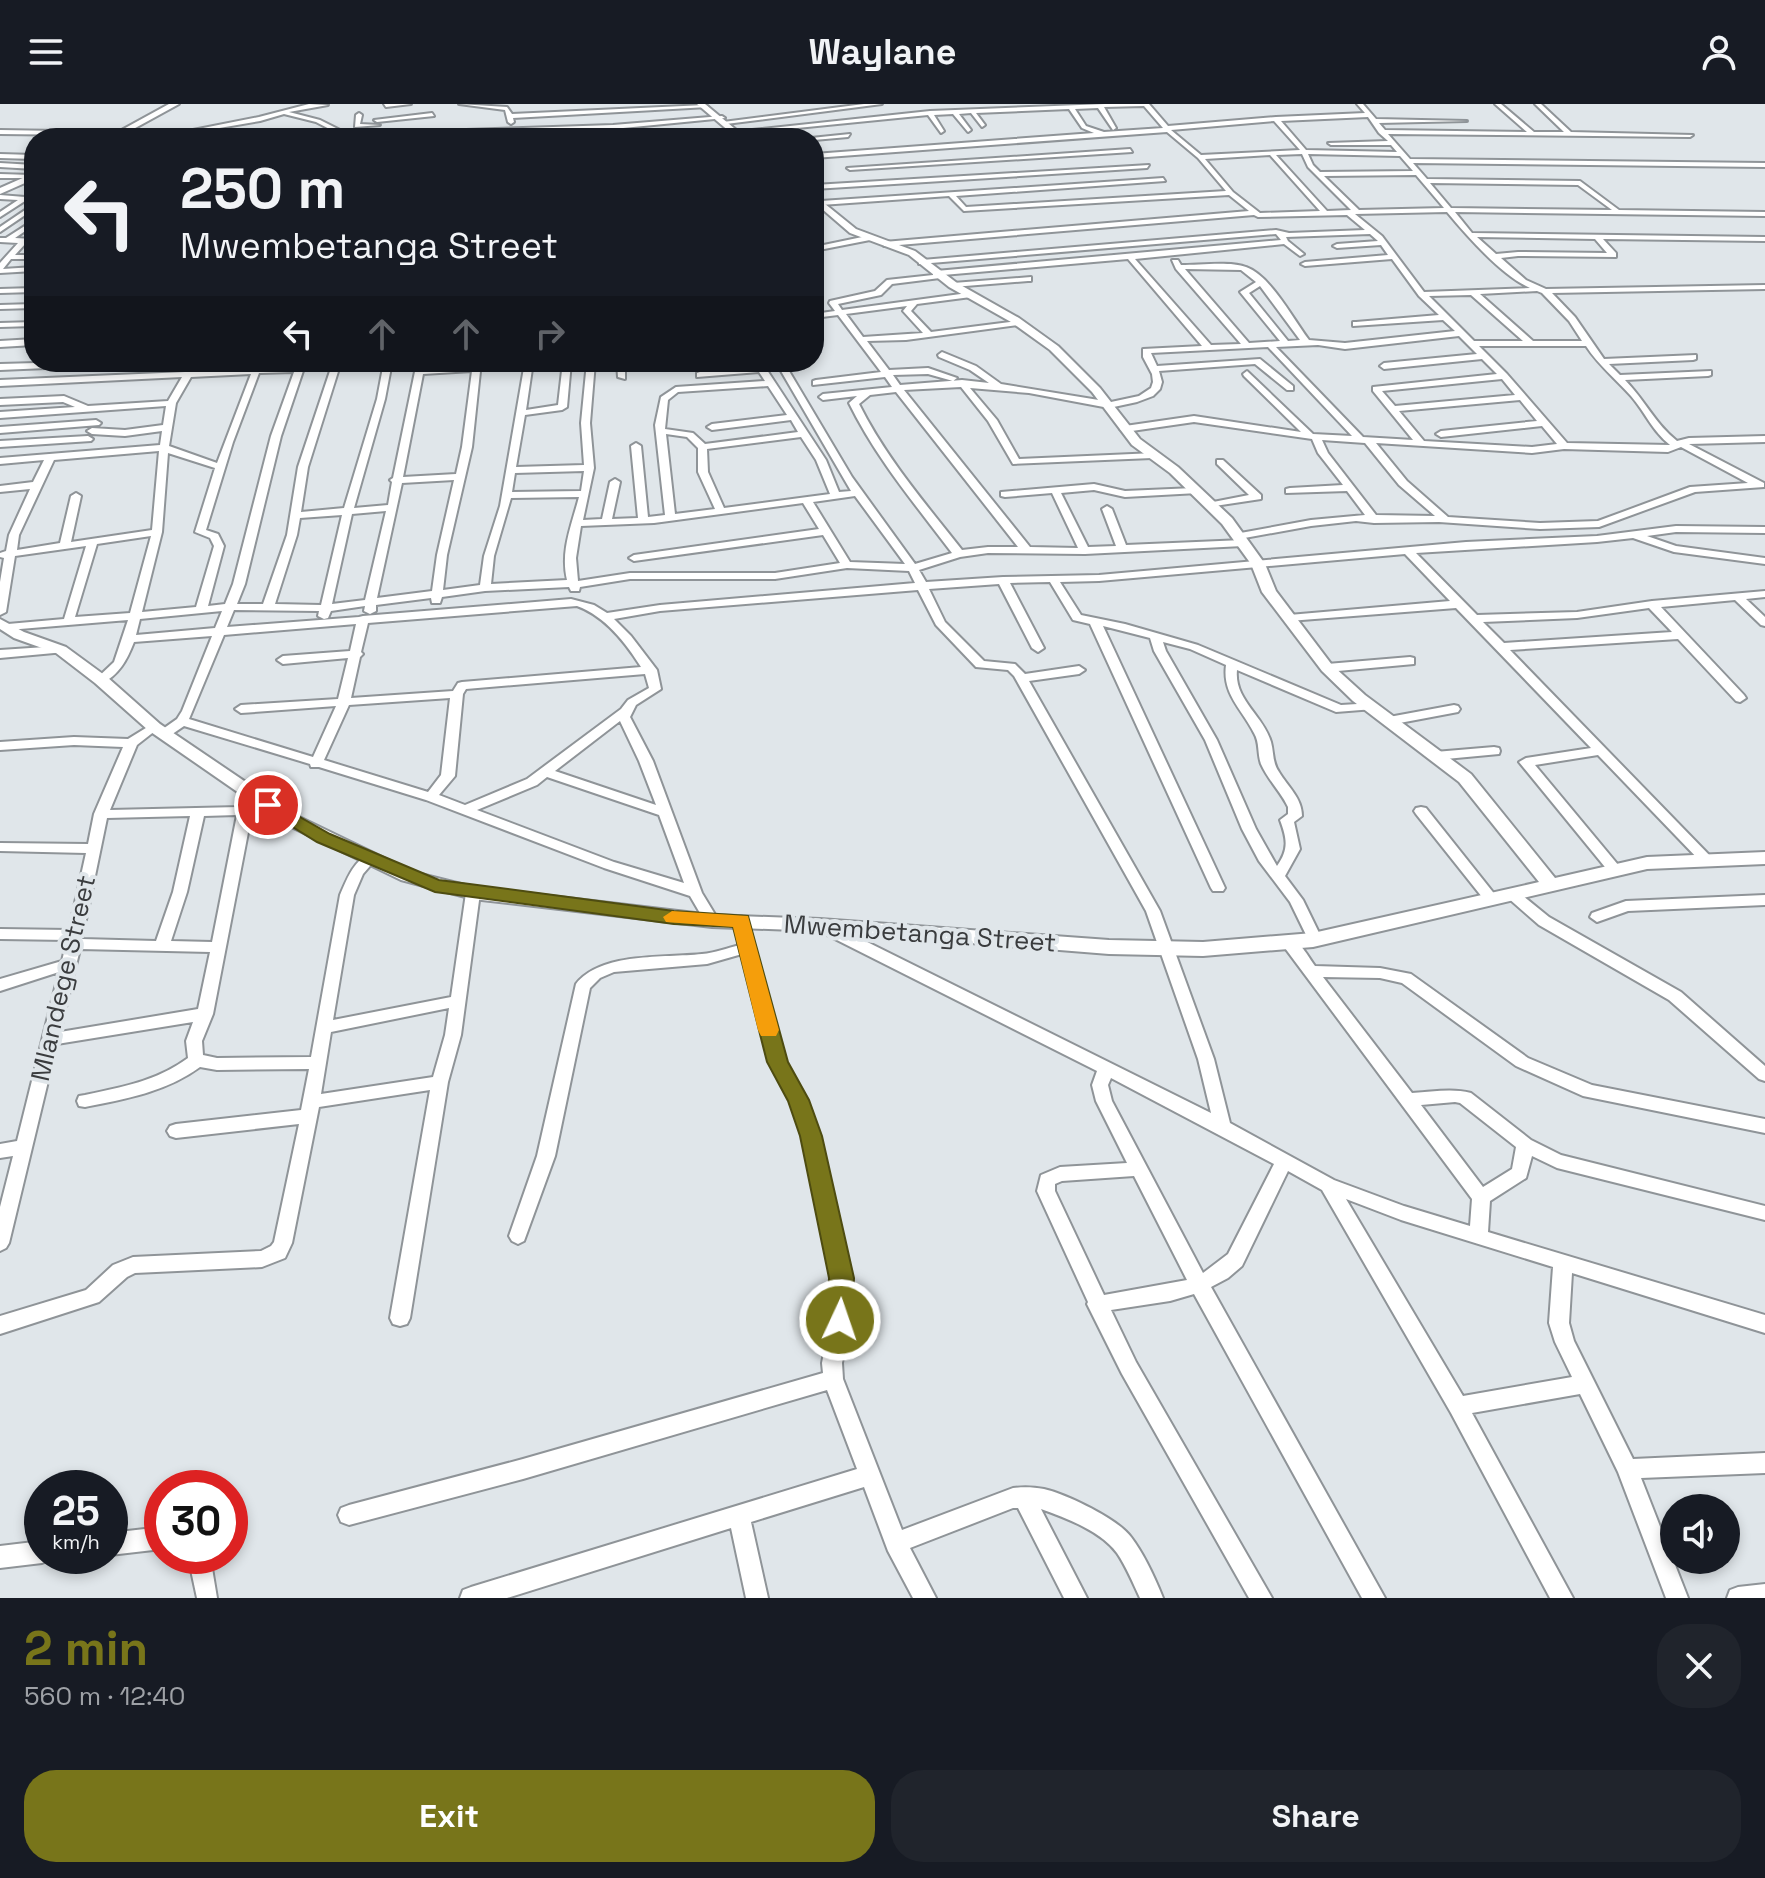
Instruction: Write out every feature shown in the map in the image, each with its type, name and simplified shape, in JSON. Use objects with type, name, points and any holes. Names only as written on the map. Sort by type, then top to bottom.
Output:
[{"type":"street","points":[[129,128],[175,104]]},
{"type":"street","points":[[376,128],[386,104],[408,104]]},
{"type":"street","points":[[462,104],[503,108],[510,121]]},
{"type":"street","points":[[570,105],[593,104]]},
{"type":"street","points":[[633,109],[645,104]]},
{"type":"street","points":[[665,128],[679,123],[827,104]]},
{"type":"street","points":[[721,118],[879,104]]},
{"type":"street","points":[[983,104],[988,110]]},
{"type":"street","points":[[812,128],[917,118],[930,113],[1146,104],[1168,129],[1200,157],[1231,193],[1300,254]]},
{"type":"street","points":[[1360,104],[1470,235],[1523,282],[1542,290],[1572,319],[1602,362],[1636,396],[1663,435],[1762,486]]},
{"type":"street","points":[[1498,104],[1530,132]]},
{"type":"street","points":[[1538,104],[1568,132]]},
{"type":"street","points":[[214,128],[303,106],[325,105]]},
{"type":"street","points":[[664,117],[702,105],[732,128]]},
{"type":"street","points":[[1122,105],[1131,114]]},
{"type":"street","points":[[1100,106],[1109,132],[1180,195]]},
{"type":"street","points":[[442,128],[608,107],[687,109]]},
{"type":"street","points":[[1071,107],[1084,127],[1109,132]]},
{"type":"street","points":[[1039,109],[1048,119]]},
{"type":"street","points":[[1006,110],[1011,118]]},
{"type":"street","points":[[972,111],[982,125]]},
{"type":"street","points":[[955,112],[968,130]]},
{"type":"street","points":[[281,113],[318,121],[333,128]]},
{"type":"street","points":[[930,113],[941,131]]},
{"type":"street","points":[[475,114],[543,128]]},
{"type":"street","points":[[347,116],[359,115],[357,126],[378,120],[432,115]]},
{"type":"street","points":[[510,121],[664,117],[675,118],[679,123]]},
{"type":"street","points":[[1276,119],[1285,126],[1320,174],[1383,243],[1422,294],[1504,376],[1564,446]]},
{"type":"street","points":[[824,155],[1276,119],[1464,121]]},
{"type":"street","points":[[551,128],[571,121]]},
{"type":"street","points":[[238,123],[279,123]]},
{"type":"street","points":[[1137,125],[1143,131]]},
{"type":"street","points":[[0,132],[24,133]]},
{"type":"street","points":[[1381,132],[1690,135]]},
{"type":"street","points":[[16,133],[2,149],[24,154]]},
{"type":"street","points":[[824,137],[848,135]]},
{"type":"street","points":[[1331,143],[1392,143]]},
{"type":"street","points":[[850,168],[1130,151]]},
{"type":"street","points":[[1271,153],[1326,214]]},
{"type":"street","points":[[1200,157],[1303,153],[1765,165]]},
{"type":"street","points":[[1014,158],[1029,173]]},
{"type":"street","points":[[0,165],[24,171]]},
{"type":"street","points":[[824,186],[1147,166]]},
{"type":"street","points":[[0,176],[24,174]]},
{"type":"street","points":[[1320,174],[1580,183],[1616,210]]},
{"type":"street","points":[[1353,178],[1421,177]]},
{"type":"street","points":[[1,192],[24,178]]},
{"type":"street","points":[[824,200],[1163,180]]},
{"type":"street","points":[[1065,187],[1086,210]]},
{"type":"street","points":[[1,192],[24,199]]},
{"type":"street","points":[[964,209],[1231,193]]},
{"type":"street","points":[[951,194],[972,220]]},
{"type":"street","points":[[0,215],[24,200]]},
{"type":"street","points":[[824,206],[847,227],[867,238],[912,253],[953,285],[1054,348],[1109,404],[1125,429],[1212,505],[1258,564],[1269,592],[1327,668],[1475,789],[1550,884]]},
{"type":"street","points":[[1021,223],[1247,207]]},
{"type":"street","points":[[887,244],[1256,214],[1616,210],[1765,214]]},
{"type":"street","points":[[0,230],[24,213]]},
{"type":"street","points":[[4,240],[24,228]]},
{"type":"street","points":[[922,262],[1372,232]]},
{"type":"street","points":[[1470,235],[1765,239]]},
{"type":"street","points":[[1027,551],[833,303],[878,293],[890,282],[938,274],[1167,253],[1281,236]]},
{"type":"street","points":[[1493,257],[1518,254],[1613,255],[1597,237]]},
{"type":"street","points":[[824,247],[867,238]]},
{"type":"street","points":[[1337,246],[1383,243]]},
{"type":"street","points":[[0,253],[5,262],[24,245]]},
{"type":"street","points":[[1167,253],[1248,347]]},
{"type":"street","points":[[1129,256],[1209,348]]},
{"type":"street","points":[[1305,264],[1394,257]]},
{"type":"street","points":[[1179,267],[1242,268],[1261,282],[1306,342]]},
{"type":"street","points":[[0,278],[24,277]]},
{"type":"street","points":[[953,285],[1028,279]]},
{"type":"street","points":[[1261,282],[1244,292],[1286,344]]},
{"type":"street","points":[[1422,294],[1765,287]]},
{"type":"street","points":[[0,291],[24,290]]},
{"type":"street","points":[[1472,291],[1531,344]]},
{"type":"street","points":[[824,315],[968,295]]},
{"type":"street","points":[[915,302],[907,311],[992,420],[1016,462],[1152,455]]},
{"type":"street","points":[[0,307],[24,306]]},
{"type":"street","points":[[1356,324],[1445,317]]},
{"type":"street","points":[[863,339],[927,335],[1018,323]]},
{"type":"street","points":[[0,325],[24,324]]},
{"type":"street","points":[[814,379],[928,371],[963,382],[1109,404],[1151,394],[1158,378],[1144,352],[1306,342],[1345,346],[1461,333]]},
{"type":"street","points":[[0,344],[24,343]]},
{"type":"street","points":[[1473,344],[1589,343]]},
{"type":"street","points":[[1271,346],[1364,439],[1403,483],[1446,520]]},
{"type":"street","points":[[942,355],[981,372],[998,386]]},
{"type":"street","points":[[1384,366],[1484,356]]},
{"type":"street","points":[[0,358],[24,357]]},
{"type":"street","points":[[1602,362],[1693,357]]},
{"type":"street","points":[[1153,369],[1257,361],[1290,388]]},
{"type":"street","points":[[0,367],[24,366]]},
{"type":"street","points":[[101,680],[119,664],[129,639],[157,532],[171,403],[188,372]]},
{"type":"street","points":[[0,383],[242,372]]},
{"type":"street","points":[[201,609],[219,546],[214,536],[200,532],[220,467],[256,372]]},
{"type":"street","points":[[182,721],[197,692],[239,584],[279,426],[298,372]]},
{"type":"street","points":[[268,607],[290,544],[303,467],[334,372]]},
{"type":"street","points":[[325,614],[348,511],[386,372]]},
{"type":"street","points":[[316,764],[343,704],[367,619],[419,372]]},
{"type":"street","points":[[435,614],[476,372]]},
{"type":"street","points":[[485,588],[489,556],[507,495],[528,372]]},
{"type":"street","points":[[522,413],[562,407],[566,372]]},
{"type":"street","points":[[580,602],[569,559],[589,468],[585,428],[590,372]]},
{"type":"street","points":[[622,372],[622,377]]},
{"type":"street","points":[[700,375],[726,372]]},
{"type":"street","points":[[764,372],[821,460],[836,496]]},
{"type":"street","points":[[786,372],[857,493],[913,568],[940,623],[973,659],[986,667],[1011,667],[1021,678],[1122,852],[1153,911],[1168,948],[1206,1059],[1223,1128]]},
{"type":"street","points":[[1616,378],[1708,373]]},
{"type":"street","points":[[1247,374],[1313,437],[1374,520]]},
{"type":"street","points":[[1420,442],[1376,389],[1504,376]]},
{"type":"street","points":[[823,397],[963,382]]},
{"type":"street","points":[[670,518],[661,431],[662,408],[670,393],[771,383]]},
{"type":"street","points":[[867,393],[854,403],[857,410],[878,445],[959,554]]},
{"type":"street","points":[[1392,409],[1521,397]]},
{"type":"street","points":[[0,402],[64,399],[88,410]]},
{"type":"street","points":[[0,415],[171,403]]},
{"type":"street","points":[[79,455],[104,409]]},
{"type":"street","points":[[712,427],[794,417]]},
{"type":"street","points":[[1125,429],[1194,419],[1313,437],[1532,450],[1564,446],[1668,449],[1678,444],[1765,439]]},
{"type":"street","points":[[1441,434],[1543,423]]},
{"type":"street","points":[[0,430],[125,433],[167,427]]},
{"type":"street","points":[[0,444],[92,431]]},
{"type":"street","points":[[661,431],[690,435],[703,447],[704,477],[721,511]]},
{"type":"street","points":[[703,447],[803,434]]},
{"type":"street","points":[[636,446],[643,520]]},
{"type":"street","points":[[0,461],[164,448],[220,467]]},
{"type":"street","points":[[50,457],[4,554],[5,627],[230,607],[268,607],[367,619],[580,602],[606,617],[651,670],[655,689],[640,696],[547,773],[467,809]]},
{"type":"street","points":[[1212,505],[1257,497],[1220,462]]},
{"type":"street","points":[[511,470],[589,468]]},
{"type":"street","points":[[395,480],[460,477]]},
{"type":"street","points":[[606,522],[615,482]]},
{"type":"street","points":[[0,489],[35,485]]},
{"type":"street","points":[[129,639],[220,631],[325,614],[370,602],[485,588],[573,584],[630,576],[775,576],[847,565],[913,568],[959,554],[988,550],[1085,551],[1241,540],[1339,519],[1446,520],[1525,526],[1599,524],[1694,489],[1762,486]]},
{"type":"street","points":[[1005,494],[1094,487],[1134,494],[1194,491]]},
{"type":"street","points":[[1290,491],[1351,488]]},
{"type":"street","points":[[1055,490],[1085,551]]},
{"type":"street","points":[[576,523],[670,518],[857,493]]},
{"type":"street","points":[[507,495],[585,494]]},
{"type":"street","points":[[65,546],[76,496]]},
{"type":"street","points":[[807,501],[847,565]]},
{"type":"street","points":[[296,515],[391,508]]},
{"type":"street","points":[[1107,509],[1122,549]]},
{"type":"street","points":[[606,617],[691,604],[1258,564],[1704,527],[1765,530]]},
{"type":"street","points":[[634,558],[826,531]]},
{"type":"street","points":[[4,554],[157,532]]},
{"type":"street","points":[[0,537],[14,535]]},
{"type":"street","points":[[1633,535],[1674,549],[1765,561]]},
{"type":"street","points":[[69,620],[92,542]]},
{"type":"street","points":[[1408,551],[1598,751],[1706,859]]},
{"type":"street","points":[[1053,579],[1074,615],[1194,647],[1340,709],[1370,706]]},
{"type":"street","points":[[1003,580],[1038,648]]},
{"type":"street","points":[[1472,619],[1577,615],[1652,604],[1765,594]]},
{"type":"street","points":[[1739,598],[1765,623]]},
{"type":"street","points":[[1289,618],[1458,604]]},
{"type":"street","points":[[1652,604],[1740,698]]},
{"type":"street","points":[[1095,622],[1218,888]]},
{"type":"street","name":"Mwembetanga Street","points":[[5,627],[61,650],[159,730],[287,818],[369,859],[435,885],[473,893],[712,921],[1168,948],[1290,944],[1647,863],[1765,858]]},
{"type":"street","points":[[1499,647],[1681,635]]},
{"type":"street","points":[[1155,636],[1160,651],[1211,740],[1249,829],[1266,861],[1296,900],[1315,939]]},
{"type":"street","points":[[0,654],[61,650]]},
{"type":"street","points":[[283,660],[357,654]]},
{"type":"street","points":[[1327,668],[1410,661]]},
{"type":"street","points":[[1232,663],[1229,678],[1232,692],[1255,723],[1264,740],[1266,759],[1295,807],[1295,816],[1287,820],[1295,839],[1295,850],[1279,874]]},
{"type":"street","points":[[431,797],[448,776],[457,694],[462,686],[651,670]]},
{"type":"street","points":[[1021,678],[1079,670]]},
{"type":"street","points":[[241,709],[457,694]]},
{"type":"street","points":[[1389,721],[1454,709]]},
{"type":"street","points":[[624,712],[626,724],[646,761],[695,893],[712,921]]},
{"type":"street","points":[[0,746],[74,741],[131,743],[182,721],[467,809],[609,865],[695,893]]},
{"type":"street","name":"Mlandege Street","points":[[0,1243],[2,1223],[69,964],[101,814],[131,743]]},
{"type":"street","points":[[1435,756],[1494,751]]},
{"type":"street","points":[[1598,751],[1526,762],[1614,869]]},
{"type":"street","points":[[547,773],[663,812]]},
{"type":"street","points":[[197,1060],[193,1049],[205,1014],[249,791]]},
{"type":"street","points":[[101,814],[244,811]]},
{"type":"street","points":[[1421,811],[1491,899]]},
{"type":"street","points":[[162,946],[180,892],[198,812]]},
{"type":"street","points":[[0,847],[93,849]]},
{"type":"street","points":[[0,1325],[92,1296],[120,1271],[133,1265],[262,1259],[278,1252],[283,1243],[296,1186],[347,895],[357,872],[369,859]]},
{"type":"street","points":[[400,1318],[440,1082],[458,1001],[473,893]]},
{"type":"street","points":[[1512,894],[1544,921],[1675,996],[1765,1075]]},
{"type":"street","points":[[1597,917],[1626,906],[1765,900]]},
{"type":"street","points":[[741,921],[777,1062],[798,1100],[811,1136],[835,1246],[841,1278],[841,1315],[832,1363],[833,1379],[896,1543],[925,1598]]},
{"type":"street","points":[[820,925],[1223,1128],[1328,1185],[1401,1213],[1765,1324]]},
{"type":"street","points":[[0,934],[218,947]]},
{"type":"street","points":[[1290,944],[1481,1197],[1478,1237]]},
{"type":"street","points":[[518,1236],[546,1156],[585,981],[600,971],[614,967],[707,959],[746,948]]},
{"type":"street","points":[[0,985],[69,964]]},
{"type":"street","points":[[1313,971],[1380,973],[1406,978],[1522,1062],[1589,1091],[1765,1126]]},
{"type":"street","points":[[323,1028],[458,1001]]},
{"type":"street","points":[[51,1039],[205,1014]]},
{"type":"street","points":[[197,1060],[217,1064],[316,1063]]},
{"type":"street","points":[[85,1101],[161,1084],[183,1073],[197,1060]]},
{"type":"street","points":[[1106,1069],[1100,1085],[1104,1101],[1200,1286],[1374,1598]]},
{"type":"street","points":[[176,1131],[309,1109],[440,1082]]},
{"type":"street","points":[[1408,1100],[1465,1098],[1525,1145],[1557,1161],[1765,1213]]},
{"type":"street","points":[[1481,1197],[1520,1173],[1525,1145]]},
{"type":"street","points":[[0,1151],[23,1147]]},
{"type":"street","points":[[1097,1304],[1200,1286],[1223,1273],[1235,1260],[1284,1161]]},
{"type":"street","points":[[1141,1169],[1060,1174],[1051,1176],[1045,1184],[1097,1304],[1129,1368],[1261,1598]]},
{"type":"street","points":[[1328,1185],[1458,1406],[1562,1598]]},
{"type":"street","points":[[1563,1264],[1559,1323],[1627,1469],[1677,1598]]},
{"type":"street","points":[[349,1515],[523,1469],[833,1379]]},
{"type":"street","points":[[1458,1406],[1587,1384]]},
{"type":"street","points":[[1627,1469],[1765,1463]]},
{"type":"street","points":[[471,1598],[868,1476]]},
{"type":"street","points":[[896,1543],[1023,1496],[1043,1499],[1069,1509],[1116,1536],[1125,1546],[1152,1598]]},
{"type":"street","points":[[1023,1496],[1076,1598]]},
{"type":"street","points":[[739,1515],[757,1598]]},
{"type":"street","points":[[0,1557],[24,1554]]},
{"type":"street","points":[[203,1574],[207,1596]]},
{"type":"street","points":[[1738,1598],[1765,1595]]},
{"type":"slow traffic","points":[[672,917],[741,921],[769,1030]]},
{"type":"route","points":[[268,805],[324,838],[407,876],[435,885],[473,893],[674,917],[741,921],[777,1062],[798,1100],[811,1136],[841,1278],[840,1320]]}]
